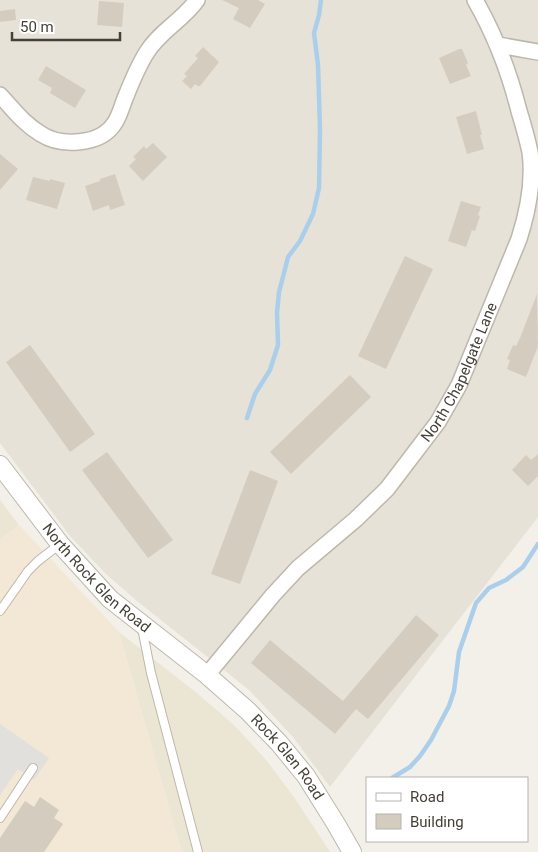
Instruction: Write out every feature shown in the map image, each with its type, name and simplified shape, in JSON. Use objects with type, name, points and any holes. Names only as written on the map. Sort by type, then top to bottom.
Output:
[{"type":"street","points":[[0,95],[23,121],[43,135],[63,141],[84,142],[100,137],[114,125],[140,64],[149,49],[197,0]]},
{"type":"street","name":"North Chapelgate Lane","points":[[207,675],[273,595],[298,568],[356,519],[388,488],[438,422],[459,385],[519,239],[530,192],[530,152],[510,76],[498,45],[475,0]]},
{"type":"street","points":[[498,45],[538,52]]},
{"type":"street","name":"North Rock Glen Road","points":[[0,465],[60,544],[110,599],[207,675]]},
{"type":"street","name":"Rock Glen Road","points":[[207,675],[248,711],[290,757],[311,784],[352,852]]},
{"type":"lane","points":[[0,611],[28,571],[60,544]]},
{"type":"lane","points":[[142,624],[151,673],[198,852]]},
{"type":"lane","points":[[0,818],[33,768]]},
{"type":"shaded area","points":[[0,0],[538,0],[538,517],[330,787],[293,737],[249,690],[106,574],[70,536],[0,443]]},
{"type":"shaded area","points":[[0,500],[19,525],[0,539]]},
{"type":"shaded area","points":[[19,525],[119,632],[182,852],[0,852],[0,539]]},
{"type":"shaded area","points":[[119,632],[234,725],[267,761],[296,800],[330,852],[182,852]]},
{"type":"shaded area","points":[[0,724],[49,758],[34,780],[18,769],[0,795]]},
{"type":"building","points":[[222,0],[258,0],[265,4],[250,28],[233,19],[239,8]]},
{"type":"building","points":[[99,1],[124,3],[122,27],[97,25]]},
{"type":"building","points":[[15,9],[16,20],[0,22],[0,11]]},
{"type":"building","points":[[203,47],[219,62],[200,86],[195,84],[191,89],[182,81],[187,76],[184,74],[198,58],[195,56]]},
{"type":"building","points":[[462,49],[471,76],[450,84],[439,58]]},
{"type":"building","points":[[46,66],[86,90],[75,108],[50,93],[52,88],[38,80]]},
{"type":"building","points":[[476,111],[484,149],[467,154],[456,117]]},
{"type":"building","points":[[153,143],[167,157],[143,181],[129,166],[136,159],[133,157],[144,146],[146,149]]},
{"type":"building","points":[[0,154],[18,169],[0,190]]},
{"type":"building","points":[[115,174],[125,205],[110,210],[109,205],[93,211],[85,186]]},
{"type":"building","points":[[33,177],[65,183],[57,209],[26,200]]},
{"type":"building","points":[[461,201],[481,207],[475,231],[472,230],[466,247],[448,241]]},
{"type":"building","points":[[405,256],[433,269],[386,369],[358,356]]},
{"type":"building","points":[[537,294],[538,346],[526,377],[507,369],[510,360],[507,359],[513,345],[516,346],[520,338]]},
{"type":"building","points":[[30,345],[95,434],[70,452],[6,362]]},
{"type":"building","points":[[350,375],[371,397],[291,474],[270,452]]},
{"type":"building","points":[[107,452],[173,540],[148,558],[82,470]]},
{"type":"building","points":[[538,454],[538,476],[528,486],[512,470],[526,455],[531,460]]},
{"type":"building","points":[[250,470],[278,481],[240,584],[211,574]]},
{"type":"building","points":[[416,615],[439,635],[368,719],[356,709],[335,734],[251,663],[270,640],[343,701]]},
{"type":"building","points":[[40,797],[59,810],[54,818],[63,824],[44,852],[0,852],[0,838],[25,801],[34,807]]},
{"type":"waterway","points":[[247,418],[255,394],[270,370],[278,345],[277,313],[279,292],[288,257],[300,241],[313,214],[319,188],[318,65],[314,33],[321,0]]},
{"type":"waterway","points":[[394,777],[410,767],[420,756],[449,706],[454,691],[459,652],[476,603],[489,588],[506,580],[523,567],[538,544]]}]
